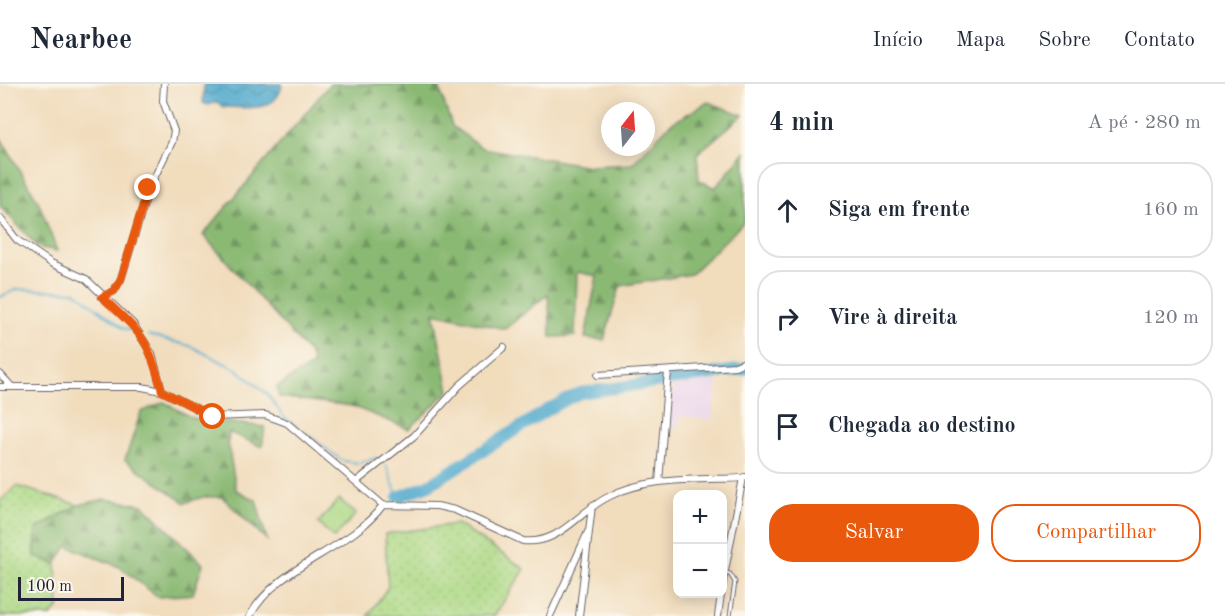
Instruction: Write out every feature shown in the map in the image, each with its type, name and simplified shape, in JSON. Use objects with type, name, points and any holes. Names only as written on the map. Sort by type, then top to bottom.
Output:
[{"type":"street","points":[[102,297],[114,291],[121,279],[148,188],[172,142],[174,131],[163,101],[164,84]]},
{"type":"street","points":[[0,218],[17,240],[51,264],[86,279],[140,332],[152,354],[162,391]]},
{"type":"street","points":[[357,481],[414,436],[459,386],[504,347]]},
{"type":"street","points":[[598,375],[668,372],[735,366],[745,362]]},
{"type":"street","points":[[659,482],[668,372]]},
{"type":"street","points":[[0,374],[11,386]]},
{"type":"street","points":[[0,387],[142,387],[162,391],[213,417],[264,415],[287,423],[383,505],[437,506],[455,510],[523,540],[534,542],[547,540],[557,535],[611,495],[659,482],[744,478],[727,559]]},
{"type":"street","points":[[250,616],[267,594],[359,529],[383,505]]},
{"type":"street","points":[[579,616],[592,507]]},
{"type":"street","points":[[550,616],[590,528]]},
{"type":"street","points":[[718,616],[720,598]]},
{"type":"lane","points":[[727,574],[730,574],[735,582],[730,616]]},
{"type":"shaded area","points":[[718,381],[711,420],[679,416],[676,428],[668,427],[674,385]]},
{"type":"green space","points":[[330,84],[438,84],[452,126],[482,148],[589,166],[632,164],[640,156],[655,156],[655,140],[670,124],[708,102],[743,115],[697,154],[699,180],[715,188],[745,152],[745,221],[691,274],[620,286],[604,340],[585,338],[597,276],[577,272],[575,336],[551,337],[548,294],[505,329],[434,313],[449,391],[409,429],[352,406],[279,397],[277,387],[313,364],[310,354],[203,235]]},
{"type":"green space","points":[[0,137],[39,203],[57,251],[38,247],[0,206]]},
{"type":"green space","points":[[164,402],[192,418],[265,427],[262,447],[229,432],[228,443],[236,490],[256,500],[267,540],[222,497],[203,497],[185,503],[125,460],[141,412]]},
{"type":"green space","points":[[17,486],[78,505],[36,529],[35,556],[56,564],[59,607],[51,616],[0,616],[0,501]]},
{"type":"green space","points":[[105,499],[143,505],[203,564],[193,594],[158,597],[120,567],[67,546],[56,564],[35,556],[36,529],[78,505]]},
{"type":"green space","points":[[339,499],[356,514],[334,538],[318,523]]},
{"type":"green space","points":[[457,524],[525,569],[494,616],[368,616],[388,587],[385,534]]},
{"type":"water","points":[[204,84],[282,84],[274,100],[259,107],[241,108],[223,107],[217,102],[208,105],[203,103]]},
{"type":"waterway","points":[[0,297],[17,289],[76,292],[123,328],[133,331]]},
{"type":"waterway","points":[[148,335],[190,346],[238,370],[267,394],[284,417],[343,461],[359,463],[376,458]]},
{"type":"waterway","points":[[398,497],[429,485],[552,407],[580,393],[745,369]]},
{"type":"waterway","points":[[386,465],[398,497]]},
{"type":"route","points":[[148,188],[121,279],[114,291],[102,297],[140,332],[152,354],[162,391],[201,413],[213,417]]}]
